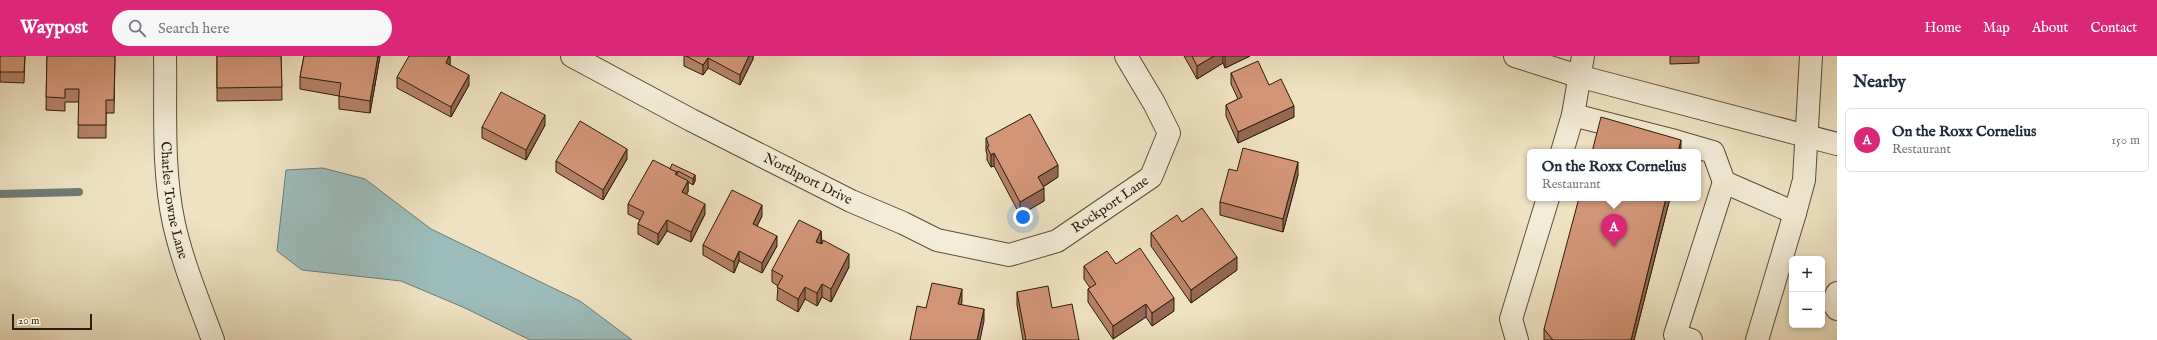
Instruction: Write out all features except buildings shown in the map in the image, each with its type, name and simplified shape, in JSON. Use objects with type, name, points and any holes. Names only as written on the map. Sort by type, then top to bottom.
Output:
[{"type":"street","name":"Charles Towne Lane","points":[[165,56],[167,172],[174,224],[187,268],[213,340]]},
{"type":"street","name":"Northport Drive","points":[[572,56],[691,120],[852,201],[903,223],[937,240],[1009,255],[1057,241]]},
{"type":"street","name":"Rockport Lane","points":[[1057,241],[1151,177],[1169,133],[1154,103],[1126,56]]},
{"type":"street","points":[[1515,56],[1581,66],[1837,144]]},
{"type":"street","points":[[1757,340],[1804,180],[1805,135],[1811,56]]},
{"type":"street","points":[[1563,149],[1573,115],[1581,66]]},
{"type":"street","points":[[1573,115],[1713,152],[1724,182],[1680,338]]},
{"type":"street","points":[[1724,182],[1795,213]]},
{"type":"street","points":[[1517,340],[1511,319],[1547,201]]},
{"type":"street","points":[[1837,292],[1833,303],[1837,309]]},
{"type":"water","points":[[323,168],[365,179],[431,229],[580,301],[632,340],[530,340],[465,308],[401,281],[302,270],[277,251],[286,170]]},
{"type":"waterway","points":[[0,194],[79,192]]},
{"type":"place","name":"On the Roxx Cornelius","points":[[1614,247]]}]
